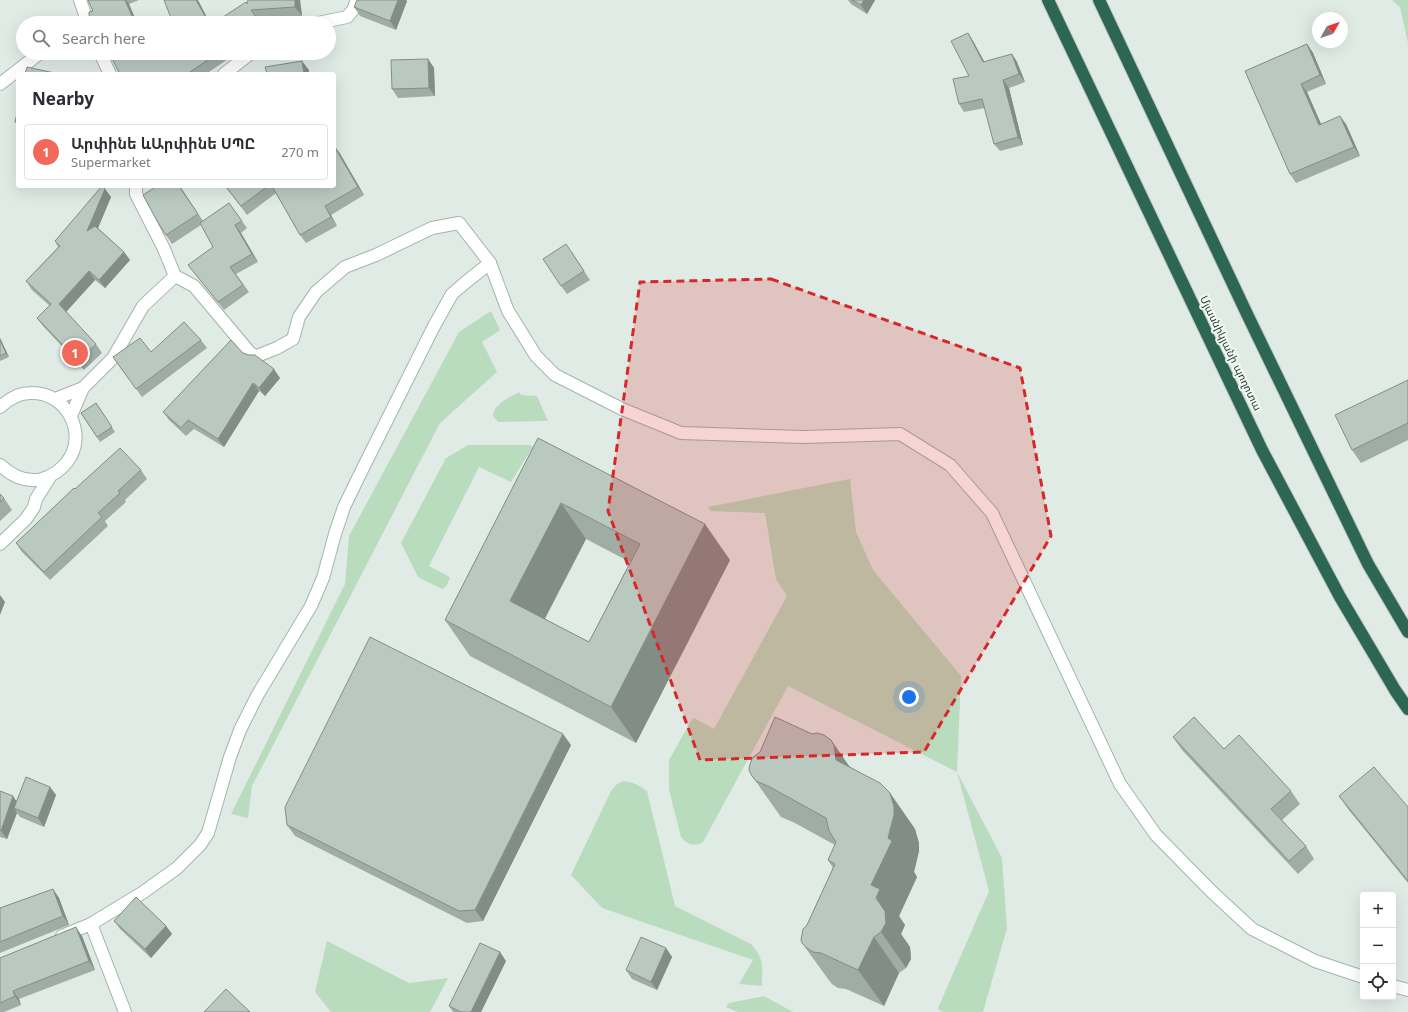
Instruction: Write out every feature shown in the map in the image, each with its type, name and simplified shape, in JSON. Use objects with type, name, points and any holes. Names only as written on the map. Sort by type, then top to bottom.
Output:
[{"type":"highway","name":"Մյասնիկյանի պողոտա","points":[[1048,0],[1262,450],[1340,597],[1395,690],[1408,709]]},
{"type":"highway","points":[[1099,0],[1237,294],[1368,564],[1408,632]]},
{"type":"street","points":[[80,0],[86,16]]},
{"type":"street","points":[[336,19],[347,17],[353,10],[357,0]]},
{"type":"street","points":[[0,84],[31,60]]},
{"type":"street","points":[[103,60],[109,72]]},
{"type":"street","points":[[227,72],[242,60]]},
{"type":"street","points":[[136,188],[136,194],[164,249],[175,276],[194,286],[251,354],[257,356],[277,348],[293,339],[299,317],[316,292],[345,268],[432,228],[459,223],[490,263],[508,311],[536,356],[555,375],[622,409],[681,433],[803,437],[900,434],[950,465],[992,513],[1120,784],[1156,835],[1212,892],[1252,929],[1315,961],[1360,976]]},
{"type":"street","points":[[49,941],[91,924],[142,893],[177,868],[200,845],[208,833],[230,757],[240,730],[258,696],[311,606],[323,578],[344,507],[362,470],[433,328],[452,294],[490,263]]},
{"type":"street","points":[[71,416],[83,388],[113,358],[143,306],[175,276]]},
{"type":"street","points":[[55,399],[83,388]]},
{"type":"street","points":[[0,407],[6,401],[18,395],[30,393],[43,394],[55,399],[64,407],[71,416],[76,430],[75,444],[70,458],[61,469],[50,477],[36,499],[34,507],[26,520],[0,544]]},
{"type":"street","points":[[0,466],[8,473],[22,479],[36,480],[50,477]]},
{"type":"street","points":[[22,479],[36,499]]},
{"type":"street","points":[[91,924],[125,1012]]},
{"type":"street","points":[[1396,987],[1408,990]]},
{"type":"highlighted area","points":[[771,279],[1020,368],[1051,536],[924,752],[700,760],[608,511],[640,282]]},
{"type":"green space","points":[[1392,0],[1408,0],[1408,43],[1400,7]]},
{"type":"green space","points":[[491,311],[500,330],[482,342],[497,372],[440,423],[252,786],[248,818],[231,814],[345,584],[349,536],[459,332]]},
{"type":"green space","points":[[519,392],[521,395],[537,396],[548,421],[498,422],[493,416],[496,408],[503,401]]},
{"type":"green space","points":[[468,445],[531,445],[535,450],[533,453],[529,453],[511,482],[479,467],[429,566],[450,578],[446,587],[442,589],[418,577],[401,543],[446,458]]},
{"type":"green space","points":[[850,479],[856,532],[873,570],[961,676],[957,772],[788,686],[703,842],[694,845],[688,843],[681,837],[669,790],[669,760],[692,719],[694,718],[714,729],[787,596],[776,579],[765,513],[710,511],[708,507]]},
{"type":"green space","points":[[957,772],[1002,858],[1007,928],[983,1012],[944,1012],[938,1008],[989,891]]},
{"type":"green space","points":[[623,781],[636,784],[647,791],[675,906],[751,944],[761,959],[762,986],[739,984],[753,960],[602,908],[571,875],[611,791],[616,785]]},
{"type":"green space","points":[[327,941],[409,983],[448,978],[430,1012],[331,1012],[315,992]]},
{"type":"green space","points":[[764,996],[793,1012],[738,1012],[726,1007],[729,1003]]},
{"type":"building","points":[[88,0],[125,0],[132,16],[90,16],[89,12],[93,11]]},
{"type":"building","points":[[164,0],[196,0],[205,16],[170,16]]},
{"type":"building","points":[[248,0],[295,0],[295,7],[251,10],[255,16],[225,16],[246,2],[247,4]]},
{"type":"building","points":[[357,0],[398,0],[390,21],[354,7]]},
{"type":"building","points":[[852,0],[864,0],[861,5]]},
{"type":"building","points":[[968,33],[983,62],[1012,54],[1019,74],[1003,80],[1018,137],[994,144],[982,99],[959,104],[953,79],[969,76],[951,41]]},
{"type":"building","points":[[1307,44],[1320,75],[1301,84],[1319,125],[1340,116],[1354,147],[1290,174],[1245,71]]},
{"type":"building","points":[[428,59],[429,88],[392,89],[391,60]]},
{"type":"building","points":[[113,60],[208,60],[190,72],[119,72]]},
{"type":"building","points":[[302,61],[304,72],[266,72],[265,67]]},
{"type":"building","points":[[27,67],[50,72],[26,72]]},
{"type":"building","points":[[336,149],[358,187],[325,206],[331,217],[300,235],[273,188],[336,188]]},
{"type":"building","points":[[100,188],[104,188],[105,189],[87,231],[95,226],[124,252],[99,280],[89,271],[59,304],[96,344],[78,361],[37,318],[51,304],[26,281],[60,246],[55,241]]},
{"type":"building","points":[[154,188],[180,188],[198,214],[166,235],[143,195]]},
{"type":"building","points":[[227,188],[265,188],[241,206]]},
{"type":"building","points":[[229,203],[242,221],[235,225],[252,254],[230,267],[243,285],[218,302],[188,265],[213,247],[200,223]]},
{"type":"building","points":[[566,244],[584,271],[561,286],[543,259]]},
{"type":"building","points":[[184,322],[201,340],[136,389],[113,357],[140,338],[151,352]]},
{"type":"building","points":[[0,340],[6,353],[0,356]]},
{"type":"building","points":[[231,340],[243,353],[255,355],[274,369],[259,388],[253,383],[218,439],[188,420],[181,428],[163,412]]},
{"type":"building","points":[[1408,380],[1408,423],[1352,450],[1335,415]]},
{"type":"building","points":[[96,403],[112,427],[97,437],[81,413]]},
{"type":"building","points":[[538,438],[705,524],[611,707],[445,620]],"holes":[[[561,503],[640,544],[589,642],[510,601]]]},
{"type":"building","points":[[120,448],[141,470],[118,491],[120,493],[98,513],[102,517],[44,572],[16,543],[74,488],[75,489]]},
{"type":"building","points":[[0,494],[4,498],[0,502]]},
{"type":"building","points":[[370,637],[563,734],[475,910],[459,911],[287,825],[285,807]]},
{"type":"building","points":[[775,717],[812,734],[817,733],[824,735],[831,740],[834,745],[836,760],[880,783],[890,793],[894,807],[894,815],[888,838],[892,841],[871,885],[880,889],[876,898],[885,911],[886,923],[881,932],[874,937],[858,970],[821,953],[813,952],[802,943],[801,940],[803,929],[807,925],[835,864],[828,860],[836,842],[829,831],[826,818],[756,781],[749,770],[753,757],[760,752]]},
{"type":"building","points":[[1194,717],[1224,749],[1239,735],[1291,791],[1271,809],[1306,846],[1289,861],[1173,737]]},
{"type":"building","points":[[1374,767],[1408,807],[1408,881],[1339,796]]},
{"type":"building","points":[[26,777],[50,787],[38,818],[14,808]]},
{"type":"building","points":[[0,791],[13,796],[1,831],[0,830]]},
{"type":"building","points":[[53,889],[63,916],[0,942],[0,908]]},
{"type":"building","points":[[136,897],[166,926],[145,949],[114,921]]},
{"type":"building","points":[[76,927],[89,961],[13,991],[15,996],[0,1003],[0,958]]},
{"type":"building","points":[[641,937],[666,948],[651,982],[626,970]]},
{"type":"building","points":[[480,943],[500,952],[471,1012],[461,1012],[449,1006]]},
{"type":"building","points":[[226,989],[250,1012],[204,1012]]},
{"type":"place","name":"Արփինե ևԱրփինե ՍՊԸ","points":[[75,353]]}]
